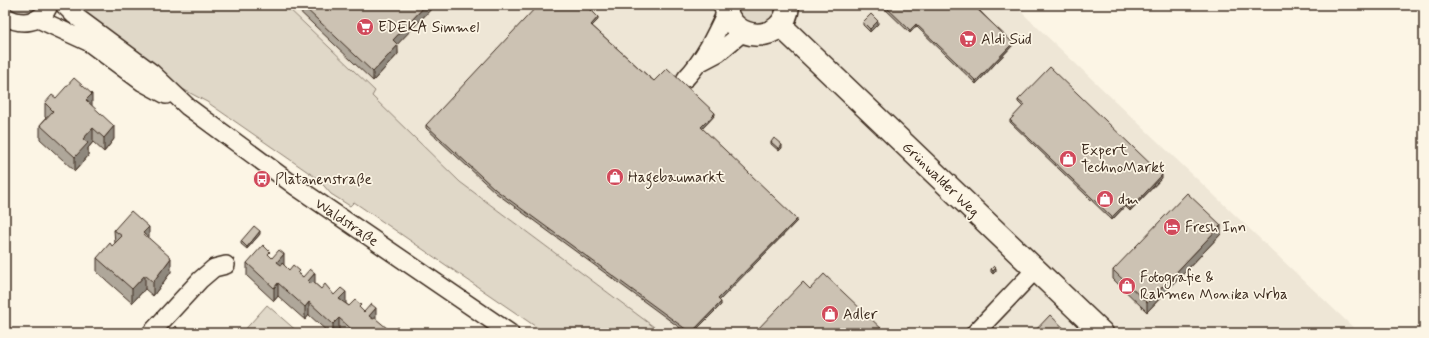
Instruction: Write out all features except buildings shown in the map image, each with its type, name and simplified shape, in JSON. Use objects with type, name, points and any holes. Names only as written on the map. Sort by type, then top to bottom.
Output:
[{"type":"main road","points":[[725,9],[735,27],[743,32]]},
{"type":"main road","name":"Grünwalder Weg","points":[[743,32],[752,35],[762,35],[772,31],[784,15],[1036,269],[1102,333]]},
{"type":"street","points":[[5,32],[12,19],[29,22],[38,19],[44,14],[49,5]]},
{"type":"street","name":"Waldstraße","points":[[64,5],[74,15],[151,72],[188,107],[342,219],[510,333]]},
{"type":"street","points":[[686,78],[699,63],[714,39],[725,9]]},
{"type":"street","name":"Waldstraße","points":[[38,19],[88,42],[142,82],[188,107]]},
{"type":"street","points":[[699,63],[718,53],[743,32]]},
{"type":"street","points":[[152,333],[200,280],[214,268],[226,265]]},
{"type":"street","points":[[975,333],[1036,269]]},
{"type":"shaded area","points":[[5,5],[42,5],[33,12],[24,15],[14,13]]},
{"type":"shaded area","points":[[73,5],[285,5],[375,91],[372,96],[460,182],[662,333],[545,333],[354,202],[350,206],[331,194],[318,179],[207,102],[177,86]]},
{"type":"shaded area","points":[[285,5],[1014,5],[1359,333],[662,333],[460,182],[371,96],[375,91]]},
{"type":"shaded area","points":[[731,5],[783,5],[776,21],[745,27]]},
{"type":"shaded area","points":[[267,305],[299,333],[242,333]]},
{"type":"place","name":"EDEKA Simmel","points":[[365,27]]},
{"type":"place","name":"Aldi Süd","points":[[968,39]]},
{"type":"place","name":"Expert TechnoMarkt","points":[[1068,159]]},
{"type":"place","name":"Hagebaumarkt","points":[[615,177]]},
{"type":"place","name":"Platanenstraße","points":[[262,179]]},
{"type":"place","name":"dm","points":[[1105,199]]},
{"type":"place","name":"Fresh Inn","points":[[1172,227]]},
{"type":"place","name":"Fotografie & Rahmen Monika Wrba","points":[[1127,286]]},
{"type":"place","name":"Adler","points":[[830,314]]}]
